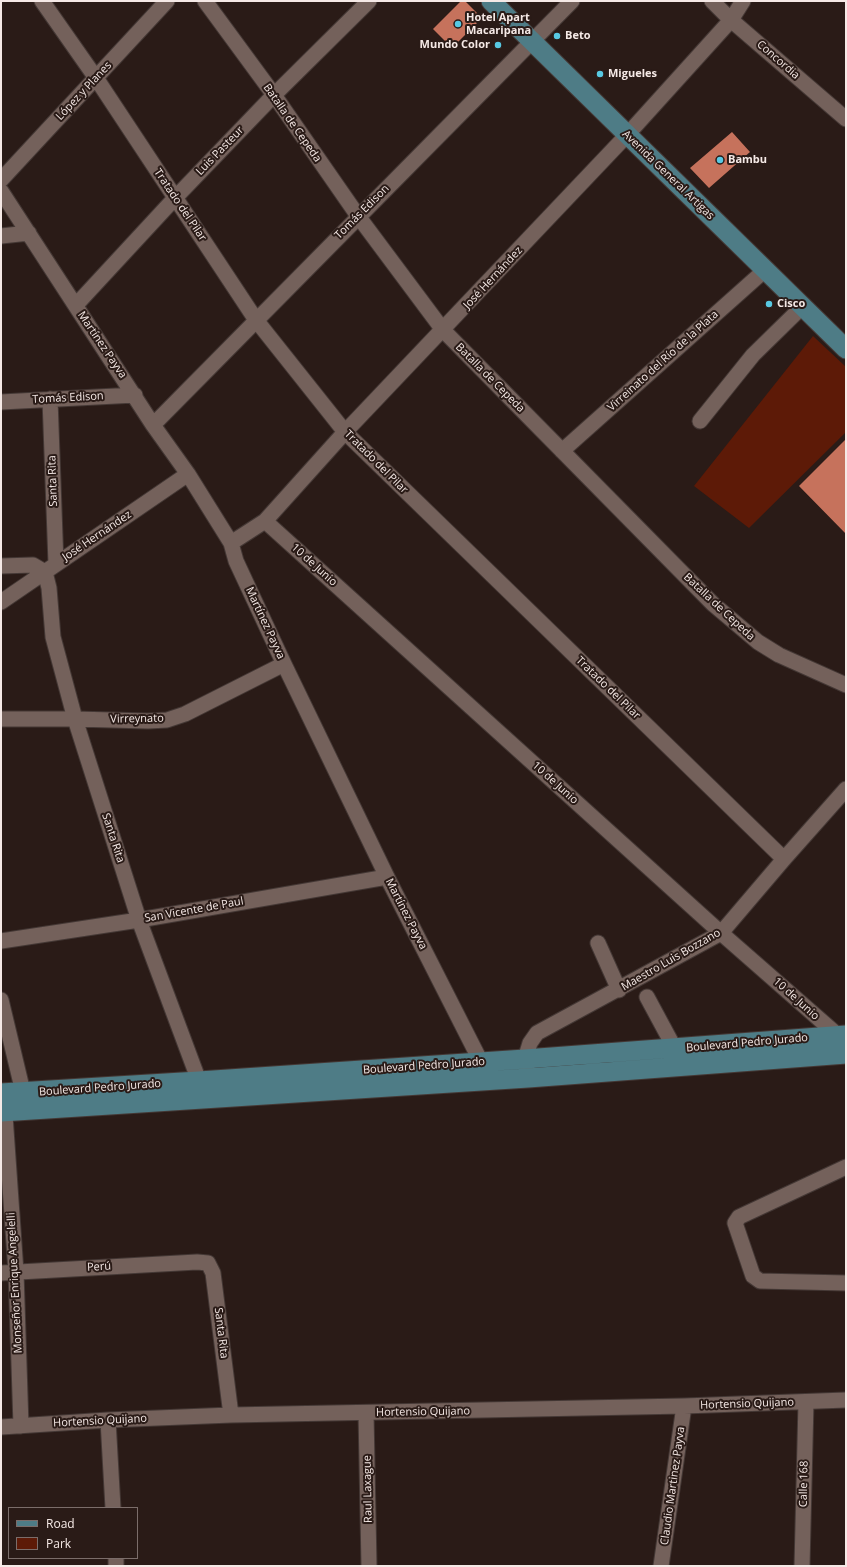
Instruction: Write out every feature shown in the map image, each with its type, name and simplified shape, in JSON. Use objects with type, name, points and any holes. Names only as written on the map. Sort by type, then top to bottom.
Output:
[{"type":"main road","name":"Avenida General Artigas","points":[[491,1],[846,349]]},
{"type":"main road","name":"Boulevard Pedro Jurado","points":[[278,1085],[481,1062],[843,1037]]},
{"type":"main road","name":"Boulevard Pedro Jurado","points":[[2,1093],[13,1106],[278,1085],[481,1081],[846,1054]]},
{"type":"street","name":"Tratado del Pilar","points":[[42,1],[96,78],[256,320],[345,432],[784,859]]},
{"type":"street","name":"López y Planes","points":[[1,180],[167,1]]},
{"type":"street","name":"Batalla de Cepeda","points":[[205,1],[274,95],[358,216],[443,330],[713,604],[758,642],[779,655],[846,685]]},
{"type":"street","name":"Luis Pasteur","points":[[76,306],[175,198],[274,95],[369,1]]},
{"type":"street","name":"Tomás Edison","points":[[153,425],[572,1]]},
{"type":"street","name":"Concordia","points":[[712,1],[731,20],[846,119]]},
{"type":"street","name":"José Hernández","points":[[231,543],[265,521],[345,432],[627,135],[731,20],[743,1]]},
{"type":"street","name":"Martínez Payva","points":[[1,191],[135,395],[153,425],[188,474],[231,543],[236,561],[284,664],[387,876],[481,1062],[481,1081]]},
{"type":"street","points":[[1,236],[29,233]]},
{"type":"street","name":"Virreinato del Río de la Plata","points":[[562,451],[765,270]]},
{"type":"street","points":[[700,421],[753,355],[802,307]]},
{"type":"street","name":"Tomás Edison","points":[[1,402],[135,395]]},
{"type":"street","name":"Santa Rita","points":[[50,399],[49,588],[53,636],[75,719],[139,920],[201,1090]]},
{"type":"street","name":"José Hernández","points":[[50,568],[188,474]]},
{"type":"street","name":"10 de Junio","points":[[265,521],[721,933],[843,1037]]},
{"type":"street","points":[[1,566],[33,565],[50,568]]},
{"type":"street","points":[[1,602],[50,568]]},
{"type":"street","name":"Virreynato","points":[[1,719],[75,719],[148,722],[167,720],[185,714],[284,664]]},
{"type":"street","name":"Maestro Luis Bozzano","points":[[528,1078],[525,1059],[530,1043],[538,1033],[721,933],[846,789]]},
{"type":"street","name":"San Vicente de Paul","points":[[1,940],[139,920],[387,876]]},
{"type":"street","points":[[598,943],[619,990]]},
{"type":"street","points":[[647,997],[675,1049]]},
{"type":"street","name":"Monseñor Enrique Angelelli","points":[[1,1000],[13,1106],[8,1272],[21,1426]]},
{"type":"street","points":[[846,1167],[739,1217],[735,1223],[753,1276],[760,1281],[846,1283]]},
{"type":"street","name":"Santa Rita","points":[[198,1262],[208,1263],[213,1273],[232,1415]]},
{"type":"street","name":"Perú","points":[[8,1272],[198,1262]]},
{"type":"street","name":"Hortensio Quijano","points":[[1,1427],[108,1420],[232,1415],[684,1406],[846,1400]]},
{"type":"street","name":"Calle 168","points":[[802,1566],[806,1402]]},
{"type":"street","name":"Claudio Martinez Payva","points":[[662,1566],[684,1406]]},
{"type":"street","name":"Raul Laxague","points":[[366,1413],[370,1566]]},
{"type":"street","points":[[108,1420],[113,1507]]},
{"type":"green space","points":[[813,336],[846,367],[846,432],[749,528],[694,486]]},
{"type":"building","name":"Hotel Apart Macaripana","points":[[461,1],[465,1],[482,18],[452,48],[433,29]]},
{"type":"building","name":"Bambu","points":[[732,132],[750,152],[709,188],[690,168]]},
{"type":"building","points":[[846,439],[846,534],[799,486]]},
{"type":"place","name":"Hotel Apart Macaripana","points":[[458,24]]},
{"type":"place","name":"Beto","points":[[557,36]]},
{"type":"place","name":"Mundo Color","points":[[498,45]]},
{"type":"place","name":"Migueles","points":[[600,74]]},
{"type":"place","name":"Bambu","points":[[720,160]]},
{"type":"place","name":"Cisco","points":[[769,304]]}]
